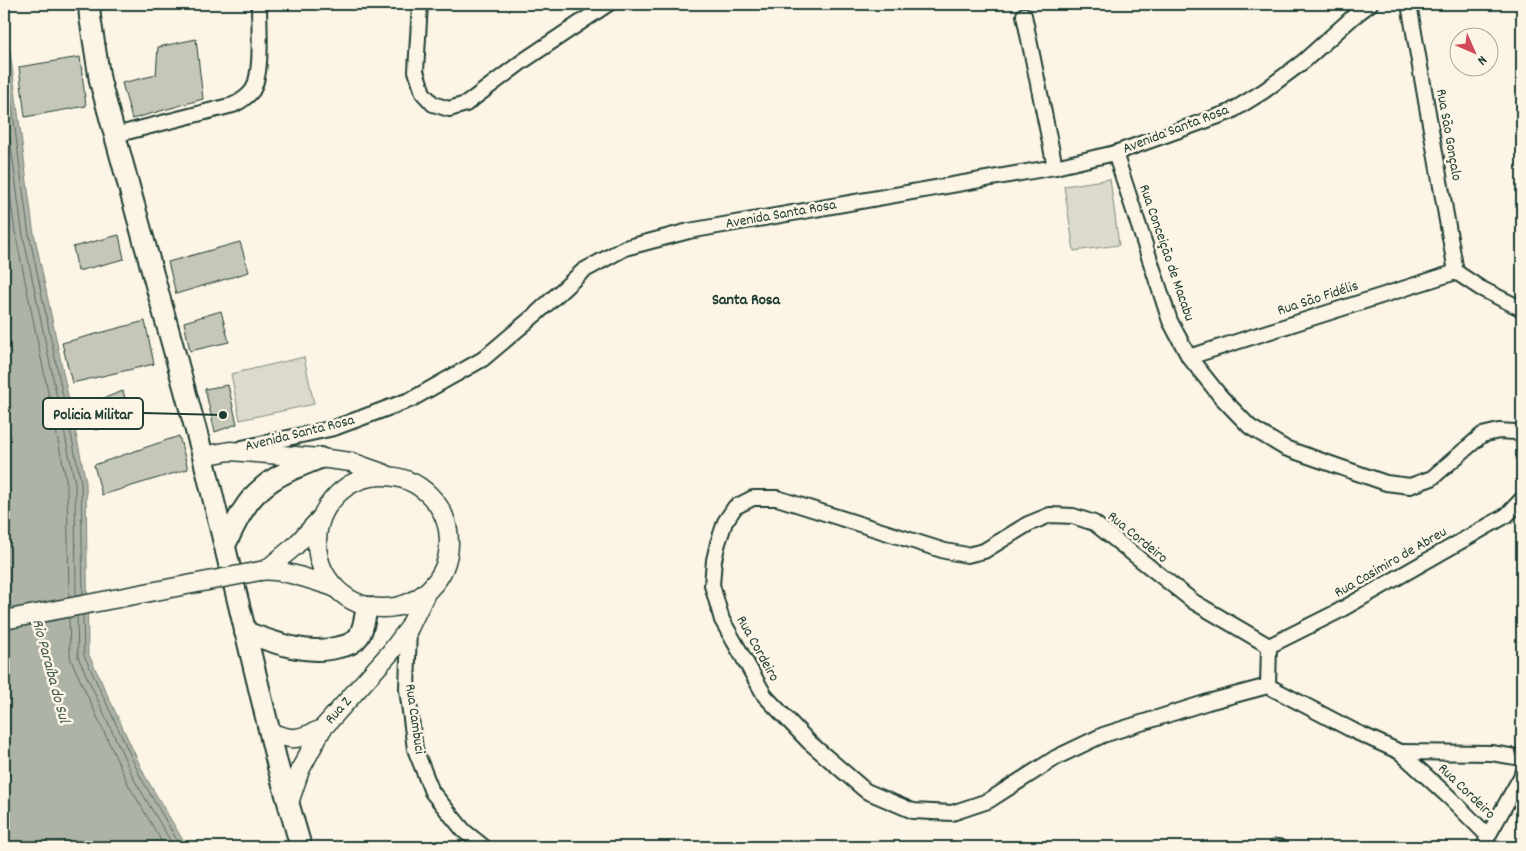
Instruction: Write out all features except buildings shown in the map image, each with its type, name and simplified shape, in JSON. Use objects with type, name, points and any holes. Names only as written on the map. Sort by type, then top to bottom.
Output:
[{"type":"main road","points":[[89,4],[100,81],[203,456],[288,806],[301,847]]},
{"type":"main road","points":[[225,545],[244,509],[260,489],[278,476],[320,458]]},
{"type":"main road","points":[[245,632],[281,645],[303,650],[329,650],[349,645],[358,638],[363,629],[367,607]]},
{"type":"street","points":[[115,135],[233,106],[252,91],[258,70],[259,4]]},
{"type":"street","points":[[420,4],[416,71],[420,86],[423,93],[433,104],[449,109],[466,104],[523,61],[608,4]]},
{"type":"street","name":"Avenida Santa Rosa","points":[[203,456],[334,428],[412,399],[484,359],[583,271],[626,248],[689,230],[1055,167],[1115,153],[1230,112],[1264,91],[1304,61],[1353,16],[1370,4]]},
{"type":"street","name":"Rua São Gonçalo","points":[[1409,4],[1456,272]]},
{"type":"street","points":[[1024,15],[1055,167]]},
{"type":"street","name":"Rua Conceição de Macabu","points":[[1115,153],[1170,321],[1189,357],[1250,427],[1285,448],[1386,483],[1410,486],[1432,478],[1482,435],[1498,431],[1515,432],[1522,436]]},
{"type":"street","points":[[1456,272],[1480,288],[1522,309]]},
{"type":"street","name":"Rua São Fidélis","points":[[1189,357],[1456,272]]},
{"type":"street","points":[[230,451],[351,462],[390,476],[412,481],[430,494],[443,512],[450,533],[449,556],[440,576],[426,593],[398,607],[367,607],[349,599],[334,587],[323,572],[318,554],[317,536],[321,518]]},
{"type":"street","points":[[263,571],[295,546],[321,518],[332,499],[349,485],[369,477],[390,476]]},
{"type":"street","name":"Rua Cordeiro","points":[[1270,646],[1194,602],[1094,523],[1073,516],[1050,515],[1028,524],[984,551],[967,556],[945,551],[777,498],[753,498],[735,506],[725,522],[714,560],[712,585],[722,620],[764,696],[808,742],[866,791],[914,811],[952,813],[988,801],[1057,757],[1103,735],[1208,702],[1268,686],[1354,731],[1400,752],[1449,797],[1486,842]]},
{"type":"street","name":"Rua Casimiro de Abreu","points":[[1270,646],[1337,612],[1507,515],[1522,499]]},
{"type":"street","points":[[4,620],[263,571],[291,575],[334,587]]},
{"type":"street","name":"Rua Z","points":[[288,806],[300,770],[322,729],[390,654],[409,628],[426,593]]},
{"type":"street","name":"Rua Cambuci","points":[[409,628],[407,689],[415,748],[432,792],[464,832],[484,847]]},
{"type":"street","points":[[1268,686],[1270,646]]},
{"type":"street","points":[[270,732],[282,738],[294,739],[303,738],[322,729]]},
{"type":"street","name":"Rua Cordeiro","points":[[1400,752],[1491,753],[1522,758]]},
{"type":"street","points":[[1486,842],[1522,775]]},
{"type":"shaded area","points":[[1110,179],[1119,245],[1074,251],[1064,186]]},
{"type":"shaded area","points":[[304,357],[314,404],[240,420],[231,374]]},
{"type":"water","name":"Rio Paraíba do Sul","points":[[4,5],[33,228],[86,482],[88,653],[145,776],[187,847],[4,847]]},
{"type":"place","name":"Policia Militar","points":[[223,415]]},
{"type":"district","name":"Santa Rosa","points":[[746,300]]}]
